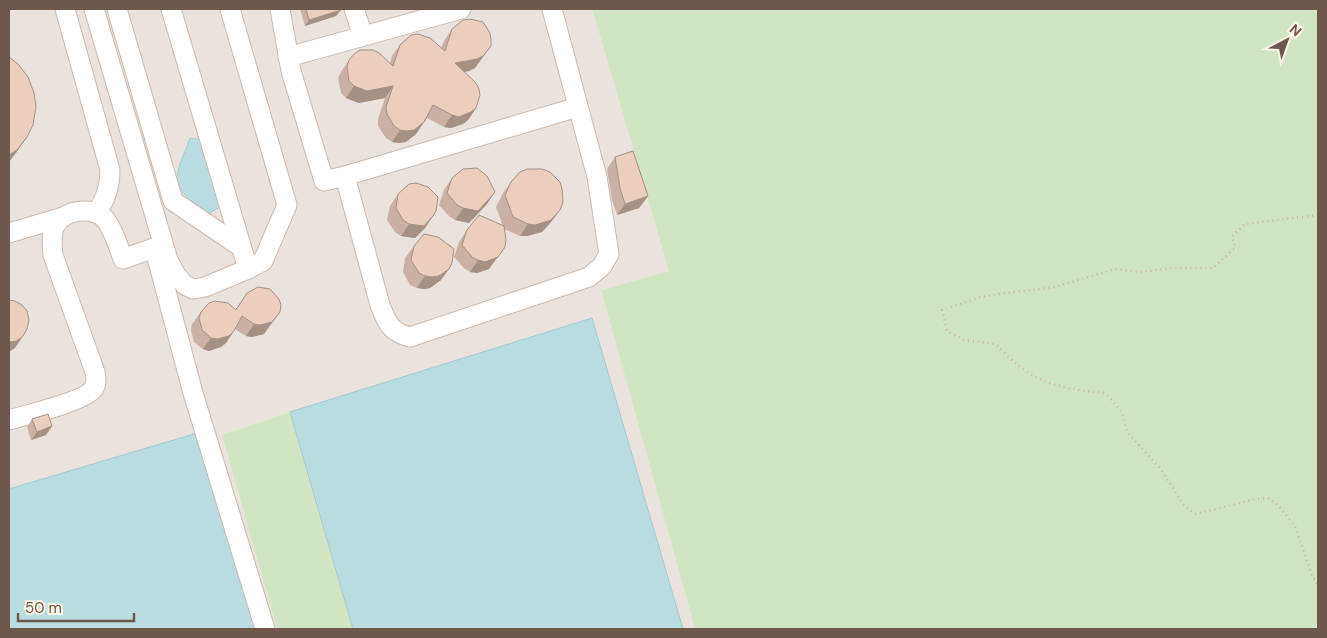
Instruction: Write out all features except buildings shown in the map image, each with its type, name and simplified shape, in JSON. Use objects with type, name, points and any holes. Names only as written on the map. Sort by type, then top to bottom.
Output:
[{"type":"lane","points":[[65,9],[110,170],[108,192],[103,204],[96,213]]},
{"type":"lane","points":[[94,9],[154,213],[157,241],[193,393],[265,629]]},
{"type":"lane","points":[[118,9],[172,201],[241,248]]},
{"type":"lane","points":[[171,9],[248,269]]},
{"type":"lane","points":[[157,241],[176,275],[185,284],[193,289],[205,287],[263,261],[287,205],[230,9]]},
{"type":"lane","points":[[280,9],[291,72],[324,181],[578,107]]},
{"type":"lane","points":[[354,9],[363,36]]},
{"type":"lane","points":[[288,57],[460,9]]},
{"type":"lane","points":[[345,176],[380,305],[387,324],[399,334],[410,337],[589,277],[602,266],[609,254],[597,177],[552,9]]},
{"type":"lane","points":[[9,233],[88,210],[104,218],[109,225],[123,259],[157,241]]},
{"type":"lane","points":[[9,420],[80,399],[94,389],[96,383],[95,372],[54,255],[52,242],[54,227],[63,216]]},
{"type":"path","points":[[1318,215],[1245,224],[1232,236],[1235,248],[1213,268],[1174,268],[1140,272],[1115,269],[1054,287],[984,296],[942,310],[947,331],[964,340],[996,344],[1014,362],[1044,382],[1076,390],[1105,393],[1122,412],[1127,432],[1160,468],[1184,506],[1196,514],[1255,499],[1268,498],[1278,504],[1295,526],[1308,565],[1318,586]]},
{"type":"shaded area","points":[[9,9],[592,9],[669,271],[601,290],[695,629],[353,629],[290,412],[222,435],[277,629],[9,629]]},
{"type":"green space","points":[[592,9],[1318,9],[1318,629],[695,629],[601,290],[669,271]]},
{"type":"green space","points":[[290,412],[353,629],[277,629],[222,435]]},
{"type":"water","points":[[190,138],[203,140],[221,206],[208,214],[186,195],[180,188],[178,181],[180,165]]},
{"type":"water","points":[[592,318],[683,629],[353,629],[290,412]]},
{"type":"water","points":[[197,433],[255,629],[9,629],[9,489]]}]
